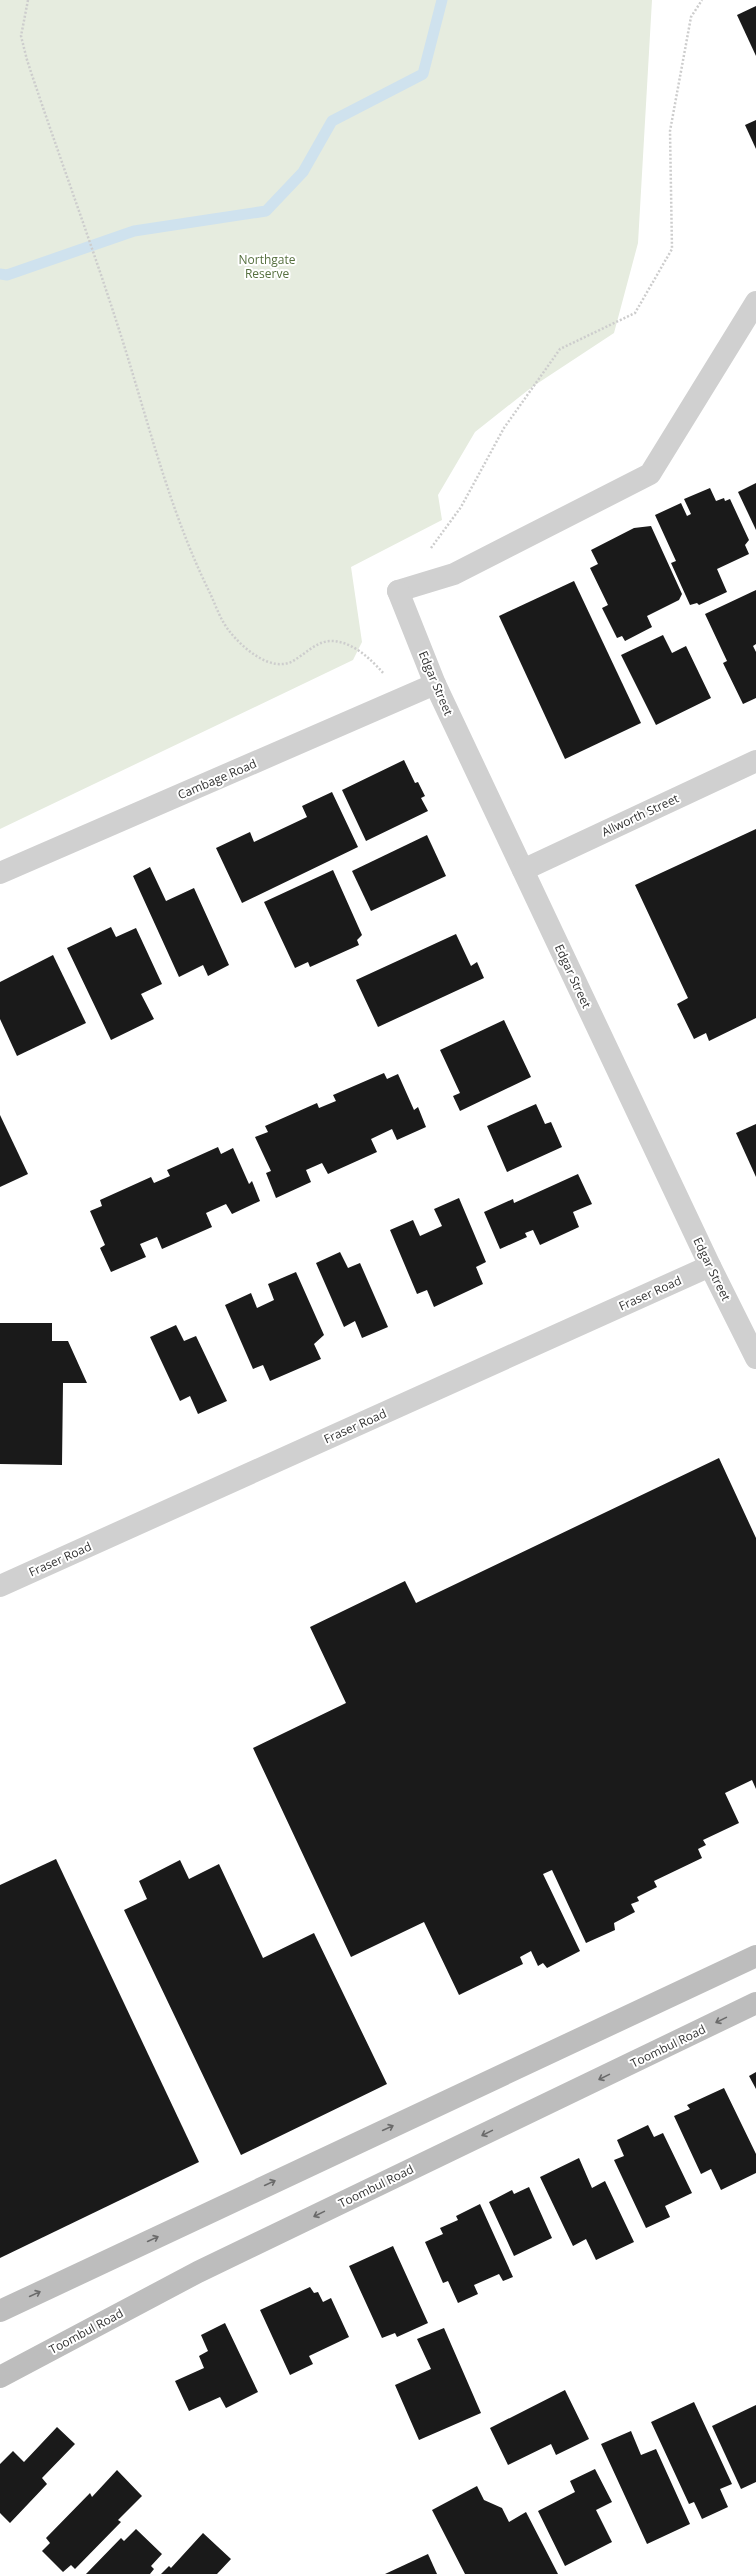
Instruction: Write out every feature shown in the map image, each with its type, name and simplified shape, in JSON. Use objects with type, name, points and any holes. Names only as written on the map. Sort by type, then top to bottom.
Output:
[{"type":"main road","points":[[0,2311],[756,1956]]},
{"type":"main road","name":"Toombul Road","points":[[0,2377],[198,2272],[756,2003]]},
{"type":"street","name":"Edgar Street","points":[[756,302],[650,474],[454,574],[398,591],[435,684],[710,1266],[756,1358]]},
{"type":"street","name":"Cambage Road","points":[[0,873],[435,684]]},
{"type":"street","name":"Allworth Street","points":[[523,870],[756,761]]},
{"type":"street","name":"Fraser Road","points":[[0,1586],[710,1266]]},
{"type":"path","points":[[28,0],[21,36],[27,60],[118,328],[185,536],[193,557],[229,631],[256,658],[278,664],[291,662],[320,643],[331,641],[346,644],[374,662],[405,698]]},
{"type":"path","points":[[430,549],[461,507],[504,428],[560,349],[635,313],[672,249],[670,131],[691,18],[702,0]]},
{"type":"green space","name":"Northgate Reserve","points":[[0,0],[652,0],[638,243],[614,333],[532,387],[475,432],[438,495],[442,520],[351,567],[362,642],[353,660],[0,829]]},
{"type":"building","points":[[756,6],[756,56],[737,15]]},
{"type":"building","points":[[756,120],[756,149],[745,125]]},
{"type":"building","points":[[756,483],[756,530],[738,492]]},
{"type":"building","points":[[710,488],[716,501],[724,498],[725,501],[730,499],[749,540],[745,545],[749,554],[717,569],[727,592],[699,605],[697,603],[690,605],[671,563],[676,561],[655,515],[681,503],[687,516],[691,514],[684,499]]},
{"type":"building","points":[[651,526],[682,594],[679,600],[647,616],[652,627],[625,641],[622,636],[617,638],[602,608],[608,605],[590,568],[598,564],[591,550],[634,528]]},
{"type":"building","points":[[574,581],[641,723],[565,759],[499,616]]},
{"type":"building","points":[[756,590],[756,644],[753,646],[756,652],[756,698],[743,704],[723,663],[727,661],[705,614]]},
{"type":"building","points":[[663,635],[672,653],[686,646],[711,698],[656,725],[621,655]]},
{"type":"building","points":[[404,760],[415,783],[418,782],[425,796],[421,798],[428,811],[366,841],[342,790]]},
{"type":"building","points":[[332,792],[358,847],[242,903],[216,848],[250,832],[254,842],[307,817],[302,806]]},
{"type":"building","points":[[756,829],[756,1018],[709,1041],[706,1033],[694,1039],[677,1004],[688,998],[635,885]]},
{"type":"building","points":[[427,835],[446,876],[371,911],[352,871]]},
{"type":"building","points":[[150,867],[166,901],[194,888],[229,965],[208,976],[203,965],[179,977],[133,876]]},
{"type":"building","points":[[333,870],[362,935],[357,940],[359,945],[310,967],[308,962],[295,968],[264,902]]},
{"type":"building","points":[[111,927],[116,937],[136,928],[162,984],[141,994],[154,1019],[111,1040],[67,948]]},
{"type":"building","points":[[456,934],[471,966],[477,962],[484,978],[378,1027],[356,980]]},
{"type":"building","points":[[53,955],[86,1023],[17,1056],[0,1019],[0,982]]},
{"type":"building","points":[[504,1020],[531,1077],[460,1111],[453,1096],[460,1093],[440,1050]]},
{"type":"building","points":[[384,1073],[387,1079],[398,1074],[414,1110],[418,1107],[426,1127],[397,1140],[392,1129],[371,1139],[377,1152],[328,1174],[322,1163],[306,1170],[311,1182],[276,1198],[266,1173],[271,1171],[255,1137],[268,1132],[265,1126],[317,1103],[319,1108],[336,1101],[333,1095]]},
{"type":"building","points":[[536,1104],[545,1124],[551,1122],[562,1147],[507,1172],[487,1126]]},
{"type":"building","points":[[0,1115],[28,1174],[0,1187]]},
{"type":"building","points":[[756,1124],[756,1177],[736,1133]]},
{"type":"building","points":[[218,1147],[221,1154],[233,1148],[249,1184],[252,1181],[260,1201],[232,1214],[226,1204],[206,1213],[212,1227],[162,1249],[157,1237],[140,1244],[146,1257],[111,1272],[100,1248],[105,1245],[90,1211],[102,1206],[100,1200],[151,1177],[154,1183],[170,1176],[167,1170]]},
{"type":"building","points":[[578,1174],[592,1204],[573,1212],[579,1227],[540,1245],[533,1230],[525,1233],[527,1237],[500,1249],[484,1212],[513,1199],[514,1203]]},
{"type":"building","points":[[459,1198],[486,1262],[476,1267],[483,1284],[434,1307],[427,1290],[417,1294],[390,1230],[413,1220],[420,1236],[442,1226],[434,1209]]},
{"type":"building","points":[[340,1252],[348,1268],[360,1263],[388,1327],[362,1338],[355,1321],[344,1327],[316,1263]]},
{"type":"building","points":[[296,1272],[324,1335],[314,1344],[321,1359],[270,1381],[263,1365],[253,1369],[225,1305],[251,1293],[257,1308],[274,1300],[268,1284]]},
{"type":"building","points":[[0,1323],[52,1323],[52,1341],[68,1341],[87,1383],[63,1383],[62,1465],[0,1464]]},
{"type":"building","points":[[176,1325],[184,1341],[196,1336],[227,1401],[198,1414],[190,1396],[180,1401],[150,1337]]},
{"type":"building","points":[[719,1458],[756,1538],[756,1789],[752,1780],[725,1793],[739,1823],[703,1840],[706,1845],[698,1849],[702,1858],[654,1881],[657,1887],[637,1897],[639,1901],[631,1904],[635,1912],[614,1923],[615,1930],[586,1943],[552,1870],[543,1874],[580,1951],[547,1968],[543,1963],[538,1966],[531,1951],[520,1957],[523,1964],[459,1995],[424,1922],[351,1957],[253,1748],[346,1703],[310,1627],[405,1581],[416,1603]]},
{"type":"building","points":[[56,1859],[199,2162],[0,2258],[0,1885]]},
{"type":"building","points":[[180,1860],[189,1879],[219,1864],[263,1958],[314,1933],[387,2084],[241,2155],[124,1910],[147,1899],[139,1881]]},
{"type":"building","points":[[756,2072],[756,2089],[749,2076]]},
{"type":"building","points":[[724,2088],[756,2154],[756,2173],[721,2190],[711,2169],[701,2174],[674,2116],[690,2109],[687,2105]]},
{"type":"building","points":[[648,2125],[654,2137],[663,2133],[692,2193],[665,2206],[670,2217],[646,2228],[614,2160],[624,2156],[617,2140]]},
{"type":"building","points":[[579,2158],[592,2188],[605,2181],[634,2242],[596,2260],[586,2239],[573,2246],[540,2177]]},
{"type":"building","points":[[529,2187],[552,2238],[514,2256],[489,2202],[512,2190],[514,2194]]},
{"type":"building","points":[[480,2204],[513,2277],[503,2281],[499,2274],[474,2285],[478,2294],[458,2303],[448,2281],[443,2283],[425,2242],[443,2234],[440,2228],[458,2220],[456,2216]]},
{"type":"building","points":[[393,2246],[428,2323],[397,2337],[395,2333],[382,2338],[349,2266]]},
{"type":"building","points":[[310,2287],[314,2293],[318,2292],[323,2302],[331,2298],[349,2337],[309,2356],[313,2364],[290,2375],[260,2310]]},
{"type":"building","points":[[225,2323],[258,2392],[226,2408],[220,2397],[189,2411],[175,2381],[204,2368],[199,2356],[208,2351],[201,2335]]},
{"type":"building","points":[[444,2328],[481,2413],[419,2440],[395,2385],[431,2369],[417,2339]]},
{"type":"building","points":[[565,2390],[589,2439],[556,2455],[551,2444],[508,2465],[490,2428]]},
{"type":"building","points":[[694,2402],[732,2484],[720,2489],[728,2507],[702,2519],[694,2502],[689,2504],[651,2422]]},
{"type":"building","points":[[756,2405],[756,2482],[741,2489],[712,2426]]},
{"type":"building","points":[[57,2427],[75,2444],[42,2478],[47,2484],[10,2523],[0,2513],[0,2464],[13,2451],[24,2462]]},
{"type":"building","points":[[631,2431],[641,2455],[656,2449],[690,2524],[647,2544],[601,2444]]},
{"type":"building","points":[[595,2469],[612,2502],[596,2510],[612,2542],[565,2566],[538,2511],[575,2492],[570,2481]]},
{"type":"building","points":[[117,2470],[142,2496],[118,2520],[121,2522],[75,2569],[71,2565],[63,2572],[42,2551],[50,2543],[46,2538],[90,2493],[92,2497]]},
{"type":"building","points":[[477,2486],[484,2500],[502,2508],[509,2522],[526,2512],[558,2574],[465,2574],[432,2510]]},
{"type":"building","points":[[136,2529],[162,2554],[151,2566],[154,2569],[150,2574],[86,2574],[121,2538],[124,2541]]},
{"type":"building","points":[[203,2533],[231,2559],[217,2574],[161,2574],[169,2566],[171,2568]]},
{"type":"building","points":[[428,2554],[437,2574],[385,2574]]},
{"type":"waterway","points":[[0,274],[7,275],[134,231],[266,211],[303,172],[332,121],[423,74],[442,0]]}]
